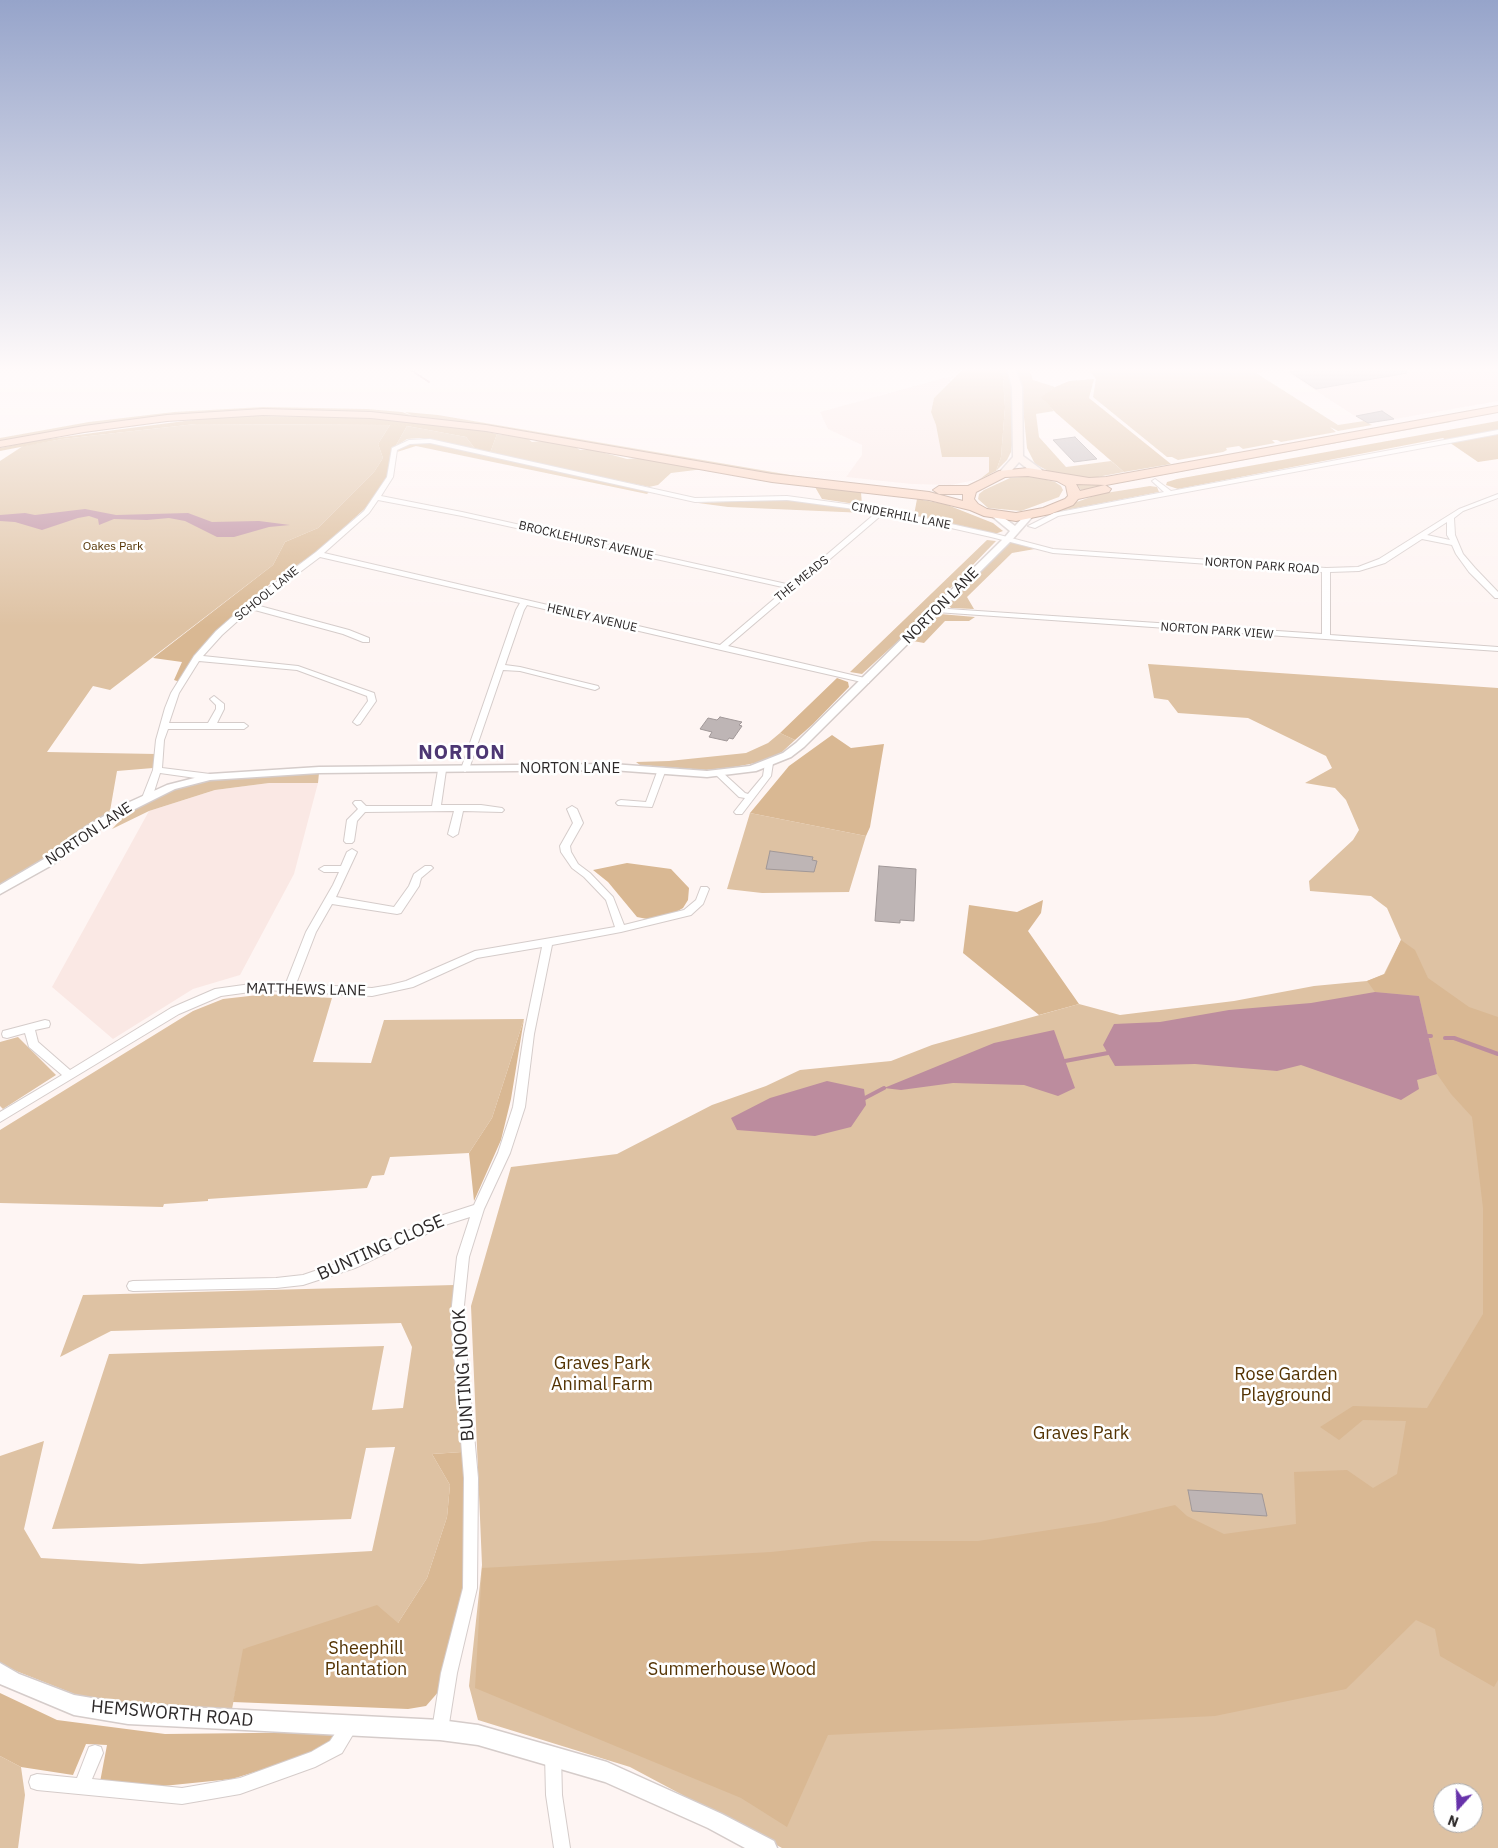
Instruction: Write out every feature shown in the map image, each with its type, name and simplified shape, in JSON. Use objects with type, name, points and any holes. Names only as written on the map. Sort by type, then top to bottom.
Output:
[{"type":"highway","points":[[636,454],[772,478],[929,496],[974,507],[996,515],[1030,521],[1063,505],[1074,496],[1296,454]]},
{"type":"highway","points":[[681,454],[823,479],[929,490],[970,490],[1003,474],[1038,472],[1082,481],[1106,481],[1252,454]]},
{"type":"highway","points":[[1061,478],[1070,484],[1074,490],[1074,496]]},
{"type":"highway","points":[[970,490],[968,499],[974,507]]},
{"type":"main road","points":[[1003,474],[1018,457],[1038,472]]},
{"type":"street","name":"SCHOOL LANE","points":[[146,798],[157,770],[164,726],[175,693],[197,658],[220,633],[250,606],[319,554],[367,512],[378,498],[390,477],[393,454]]},
{"type":"street","name":"CINDERHILL LANE","points":[[486,454],[695,500],[787,498],[883,511],[1008,539]]},
{"type":"street","name":"NORTON LANE","points":[[0,890],[48,862],[97,825],[146,798],[171,787],[210,777],[278,771],[612,767],[661,772],[719,774],[752,769],[787,755],[800,745],[1015,531],[1030,521],[1056,514],[1169,492],[1376,454]]},
{"type":"street","points":[[1155,481],[1169,492]]},
{"type":"street","name":"NORTON PARK ROAD","points":[[1008,539],[1065,553],[1326,570],[1352,570],[1371,566],[1382,561],[1468,506],[1498,496]]},
{"type":"street","name":"BROCKLEHURST AVENUE","points":[[378,498],[462,514],[792,587]]},
{"type":"street","name":"THE MEADS","points":[[721,648],[883,511]]},
{"type":"street","points":[[996,515],[1015,531]]},
{"type":"street","points":[[1450,517],[1454,543],[1465,562],[1498,596]]},
{"type":"street","points":[[1419,536],[1454,543]]},
{"type":"street","name":"HENLEY AVENUE","points":[[319,554],[866,681]]},
{"type":"street","points":[[1326,570],[1326,638]]},
{"type":"street","points":[[465,769],[502,667],[520,610],[525,602]]},
{"type":"street","points":[[250,606],[346,632],[366,640]]},
{"type":"street","name":"NORTON PARK VIEW","points":[[936,610],[1498,649]]},
{"type":"street","points":[[197,658],[298,668],[372,695],[372,701],[357,722]]},
{"type":"street","points":[[502,667],[520,669],[594,688]]},
{"type":"street","points":[[211,726],[220,709],[220,704],[214,699]]},
{"type":"street","points":[[164,726],[244,726]]},
{"type":"street","points":[[740,812],[767,776],[769,763]]},
{"type":"street","points":[[157,770],[210,777]]},
{"type":"street","points":[[436,809],[442,770]]},
{"type":"street","points":[[621,803],[649,805],[661,772]]},
{"type":"street","points":[[719,774],[742,795],[750,797]]},
{"type":"street","points":[[348,841],[352,820],[360,806],[499,810]]},
{"type":"street","points":[[453,834],[459,808]]},
{"type":"street","points":[[572,808],[578,823],[565,846],[566,852],[575,866],[587,875],[610,899],[621,929]]},
{"type":"street","points":[[290,987],[315,925],[331,900],[352,852]]},
{"type":"street","points":[[331,900],[397,911],[414,886],[417,876],[428,868]]},
{"type":"street","points":[[324,869],[344,869]]},
{"type":"street","name":"MATTHEWS LANE","points":[[0,1118],[175,1011],[229,989],[265,986],[372,992],[390,989],[409,984],[475,955],[621,929],[687,913],[700,902],[704,890]]},
{"type":"street","name":"BUNTING NOOK","points":[[440,1730],[449,1673],[470,1588],[471,1478],[457,1316],[463,1257],[478,1209],[504,1153],[519,1107],[529,1034],[548,941]]},
{"type":"street","points":[[6,1034],[30,1030],[45,1024]]},
{"type":"street","points":[[30,1030],[33,1044],[69,1075]]},
{"type":"street","name":"BUNTING CLOSE","points":[[133,1286],[303,1280],[351,1264],[441,1221],[478,1209]]},
{"type":"street","name":"HEMSWORTH ROAD","points":[[0,1673],[14,1681],[74,1705],[128,1714],[440,1730],[478,1735],[553,1754],[631,1782],[767,1848]]},
{"type":"street","points":[[37,1782],[182,1796],[240,1786],[316,1759],[336,1747],[350,1726]]},
{"type":"street","points":[[81,1787],[95,1753]]},
{"type":"street","points":[[553,1754],[554,1795],[562,1848]]},
{"type":"shaded area","points":[[941,454],[942,457],[989,457],[989,472],[980,479],[951,485],[911,484],[846,477],[862,455]]},
{"type":"shaded area","points":[[85,509],[116,515],[188,513],[212,522],[259,521],[290,525],[269,527],[234,537],[217,537],[185,521],[169,518],[147,520],[114,519],[99,525],[98,519],[89,516],[42,530],[15,522],[0,521],[0,515],[25,513],[35,515]]},
{"type":"shaded area","points":[[269,783],[318,783],[294,874],[240,975],[193,989],[113,1039],[52,987],[149,811],[215,790]]},
{"type":"shaded area","points":[[1375,992],[1419,996],[1437,1074],[1417,1080],[1419,1089],[1401,1100],[1301,1065],[1277,1071],[1195,1064],[1115,1066],[1103,1045],[1114,1024],[1160,1022],[1229,1010],[1311,1003]]},
{"type":"shaded area","points":[[1054,1030],[1075,1088],[1058,1096],[1024,1085],[953,1083],[901,1090],[884,1088],[994,1043]]},
{"type":"shaded area","points":[[827,1081],[864,1089],[866,1105],[851,1127],[815,1136],[737,1130],[731,1118],[770,1098]]},
{"type":"green space","name":"Oakes Park","points":[[10,454],[382,454],[383,458],[374,472],[318,528],[285,542],[273,565],[110,690],[93,686],[47,752],[156,754],[153,768],[117,771],[110,811],[15,878],[0,885],[0,461]]},
{"type":"green space","points":[[382,454],[393,454],[387,477],[371,503],[318,551],[272,582],[214,633],[180,682],[174,680],[182,662],[153,658],[273,565],[285,542],[318,528],[374,472],[383,458]]},
{"type":"green space","points":[[456,454],[479,454],[649,492],[647,494]]},
{"type":"green space","points":[[496,454],[609,454],[627,459],[640,458],[704,469],[671,473],[658,485],[649,487]]},
{"type":"green space","points":[[646,454],[669,454],[820,480],[796,479]]},
{"type":"green space","points":[[941,454],[1001,454],[996,471],[980,479],[989,472],[989,457],[942,457]]},
{"type":"green space","points":[[1001,454],[1010,454],[996,471]]},
{"type":"green space","points":[[1030,454],[1055,454],[1066,467],[1111,461],[1124,472],[1087,479],[1052,473],[1035,464]]},
{"type":"green space","points":[[1104,454],[1159,454],[1171,464],[1124,472]]},
{"type":"green space","points":[[1164,454],[1210,454],[1178,460]]},
{"type":"green space","points":[[1247,454],[1276,454],[1081,490],[1076,483]]},
{"type":"green space","points":[[1314,454],[1359,454],[1178,489],[1166,485],[1167,482]]},
{"type":"green space","points":[[1467,454],[1498,454],[1498,459],[1478,462]]},
{"type":"green space","points":[[1032,476],[1055,482],[1061,486],[1063,490],[1059,497],[1021,511],[988,508],[978,499],[979,494],[984,490],[1010,478]]},
{"type":"green space","points":[[1150,486],[1157,487],[1159,492],[1061,511],[1060,508],[1099,494]]},
{"type":"green space","points":[[815,487],[861,492],[862,505],[822,499]]},
{"type":"green space","points":[[917,499],[945,504],[993,523],[1003,531],[995,534],[914,515]]},
{"type":"green space","points":[[805,501],[865,510],[865,513],[728,507],[698,503]]},
{"type":"green space","points":[[987,540],[996,541],[909,631],[862,674],[850,672]]},
{"type":"green space","points":[[1010,542],[1035,549],[1012,553],[967,597],[974,609],[951,608],[948,605],[949,602]]},
{"type":"green space","points":[[940,614],[975,617],[969,621],[945,621],[924,643],[913,641]]},
{"type":"green space","name":"Graves Park","points":[[1148,664],[1498,688],[1498,1848],[782,1848],[630,1767],[478,1720],[469,1686],[482,1565],[471,1306],[511,1167],[617,1154],[712,1105],[766,1086],[800,1070],[891,1061],[932,1045],[1079,1004],[1120,1015],[1234,1001],[1314,986],[1367,981],[1384,974],[1401,940],[1387,908],[1371,896],[1310,891],[1309,881],[1353,840],[1359,830],[1346,800],[1335,788],[1305,783],[1332,768],[1326,756],[1248,718],[1178,713],[1168,700],[1154,698]]},
{"type":"green space","points":[[837,678],[848,682],[849,687],[813,724],[795,740],[780,733]]},
{"type":"green space","points":[[780,733],[795,740],[782,752],[761,762],[706,770],[640,765],[636,762],[669,761],[746,753],[768,743]]},
{"type":"green space","points":[[832,735],[851,748],[884,744],[870,827],[866,836],[750,813],[789,766]]},
{"type":"green space","points":[[319,773],[318,783],[269,783],[215,790],[149,811],[112,829],[128,812],[170,791],[191,784],[240,776]]},
{"type":"green space","points":[[750,813],[866,836],[849,892],[762,893],[727,889]]},
{"type":"green space","points":[[627,863],[671,869],[689,888],[688,900],[683,908],[676,912],[647,919],[637,917],[608,882],[593,870]]},
{"type":"green space","points":[[1043,900],[1041,913],[1028,931],[1079,1004],[1039,1015],[963,953],[969,905],[1017,912]]},
{"type":"green space","name":"Summerhouse Wood","points":[[1401,940],[1415,950],[1428,978],[1469,1007],[1498,1017],[1498,1680],[1494,1687],[1440,1656],[1435,1629],[1416,1620],[1346,1689],[1215,1716],[828,1735],[787,1827],[741,1798],[475,1688],[482,1568],[771,1552],[873,1541],[978,1541],[1101,1522],[1175,1505],[1187,1516],[1224,1534],[1296,1524],[1294,1472],[1347,1470],[1373,1488],[1397,1474],[1406,1421],[1363,1420],[1339,1440],[1320,1427],[1353,1406],[1427,1408],[1483,1314],[1483,1208],[1472,1117],[1451,1094],[1437,1074],[1419,996],[1375,992],[1367,981],[1385,974]]},
{"type":"green space","points":[[267,994],[332,998],[313,1062],[371,1063],[384,1020],[524,1019],[492,1118],[469,1153],[390,1157],[384,1175],[372,1176],[367,1188],[208,1199],[208,1201],[164,1204],[163,1207],[0,1203],[0,1130],[193,1011],[223,999]]},
{"type":"green space","points":[[524,1019],[511,1099],[501,1140],[474,1201],[469,1153],[492,1118]]},
{"type":"green space","points":[[18,1037],[56,1075],[3,1109],[0,1106],[0,1042]]},
{"type":"green space","points":[[454,1285],[462,1452],[432,1454],[450,1485],[447,1517],[427,1578],[398,1623],[244,1649],[232,1709],[131,1705],[77,1695],[11,1669],[0,1662],[0,1456],[44,1441],[24,1529],[41,1558],[141,1564],[372,1551],[395,1447],[366,1448],[351,1519],[52,1529],[109,1354],[384,1346],[372,1410],[403,1408],[412,1347],[401,1323],[111,1331],[60,1357],[83,1295]]},
{"type":"green space","name":"Sheephill Plantation","points":[[462,1452],[465,1585],[440,1690],[426,1706],[408,1709],[233,1702],[243,1649],[377,1605],[398,1623],[427,1578],[447,1517],[450,1485],[432,1454]]},
{"type":"green space","points":[[0,1693],[57,1720],[165,1734],[342,1732],[323,1751],[232,1779],[163,1786],[100,1782],[107,1745],[86,1744],[73,1775],[21,1767],[0,1756]]},
{"type":"green space","points":[[0,1756],[21,1767],[25,1795],[18,1848],[0,1848]]},
{"type":"building","points":[[1067,454],[1092,454],[1097,459],[1074,462]]},
{"type":"building","points":[[720,717],[742,722],[739,725],[742,726],[733,739],[729,738],[727,741],[709,737],[712,732],[700,729],[708,718],[717,720]]},
{"type":"building","points":[[770,851],[813,857],[812,860],[817,861],[814,872],[766,869]]},
{"type":"building","points":[[879,866],[916,869],[914,921],[900,920],[900,923],[875,921]]},
{"type":"building","points":[[1188,1490],[1262,1494],[1267,1516],[1192,1511]]},
{"type":"waterway","points":[[1445,1038],[1454,1038],[1498,1054]]},
{"type":"waterway","points":[[1065,1061],[1108,1053]]},
{"type":"waterway","points":[[865,1098],[884,1088]]},
{"type":"district","name":"NORTON","points":[[462,753]]},
{"type":"park label","name":"Graves Park Animal Farm","points":[[602,1374]]},
{"type":"park label","name":"Rose Garden Playground","points":[[1286,1385]]}]
